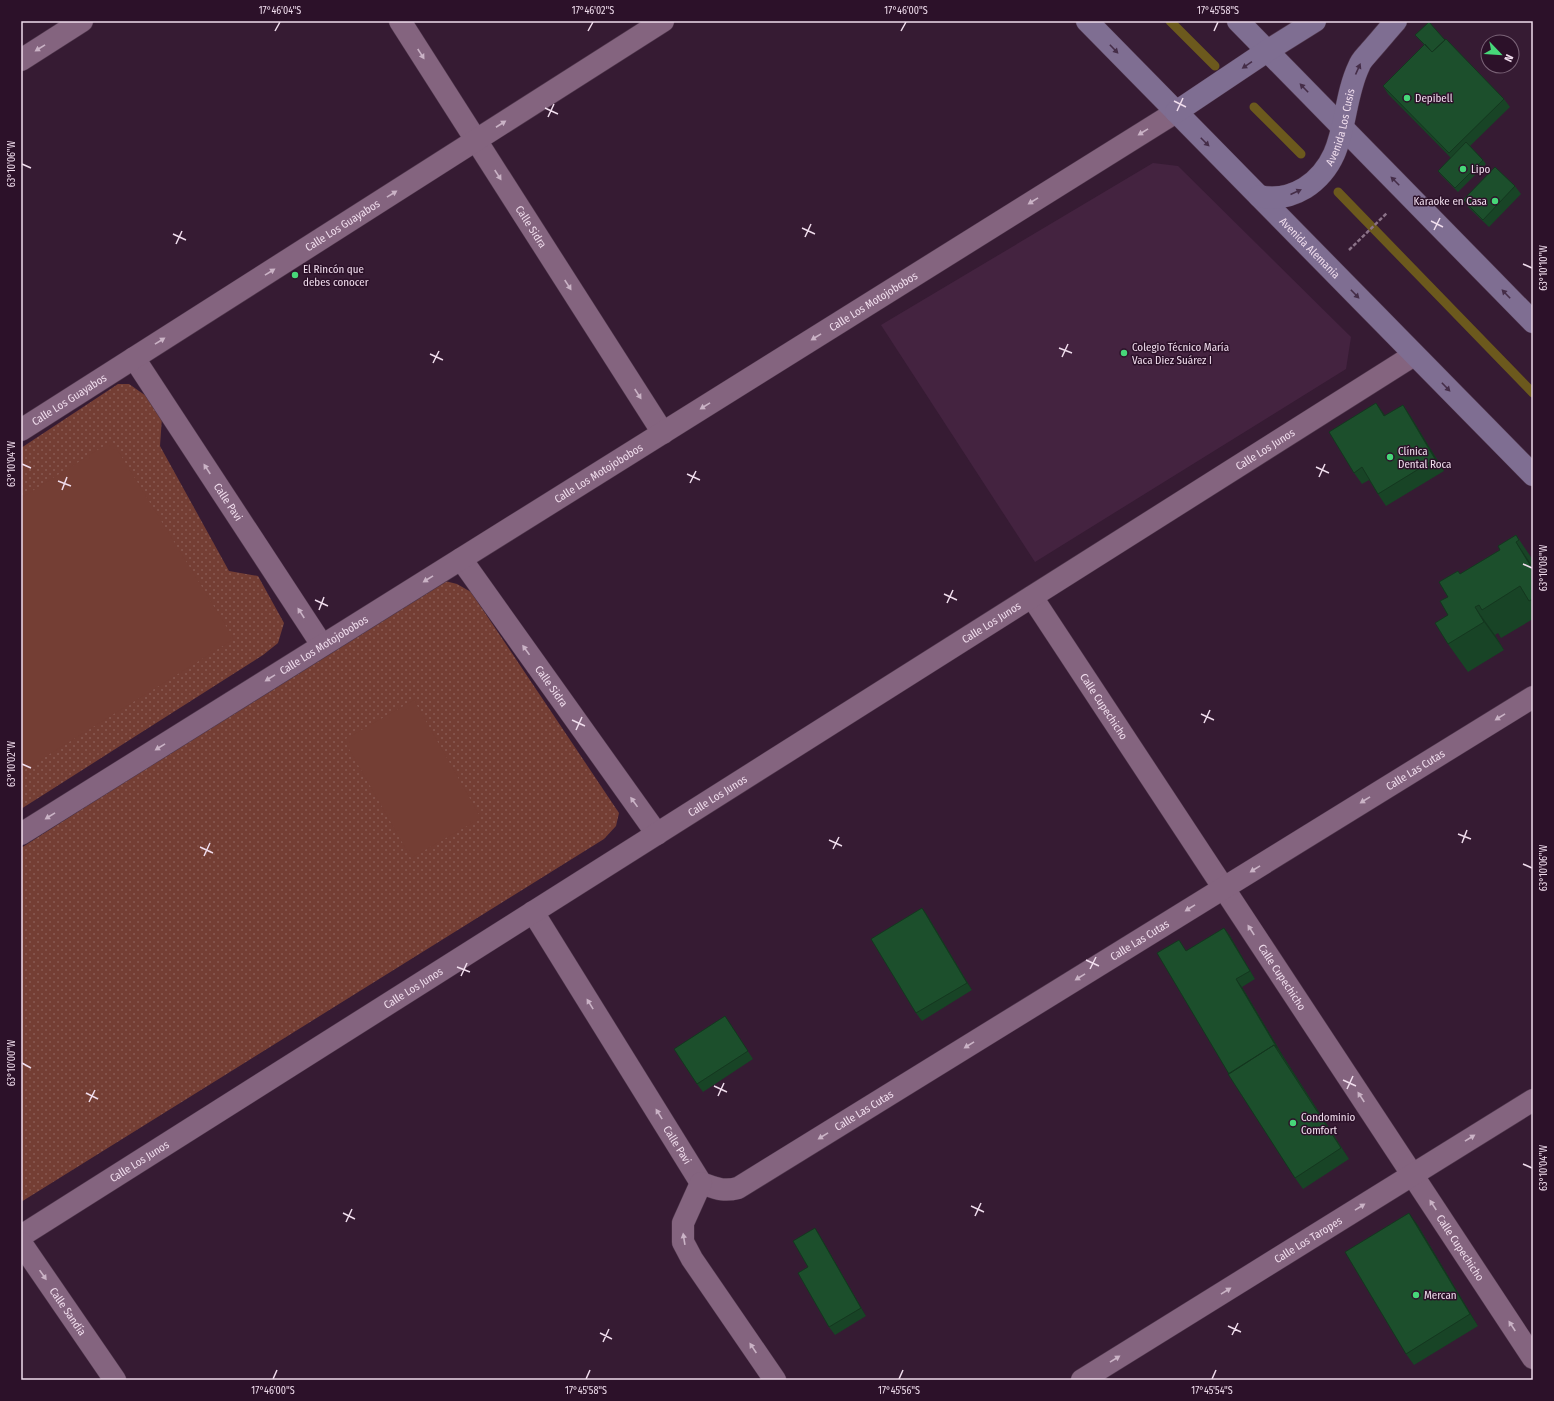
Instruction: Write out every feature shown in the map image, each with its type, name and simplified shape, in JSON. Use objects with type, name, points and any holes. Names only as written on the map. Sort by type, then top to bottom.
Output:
[{"type":"main road","name":"Avenida Alemania","points":[[1087,21],[1533,475]]},
{"type":"main road","points":[[1238,21],[1533,322]]},
{"type":"main road","points":[[1176,112],[1315,21]]},
{"type":"main road","name":"Avenida Los Cusis","points":[[1259,196],[1271,199],[1300,191],[1312,183],[1332,160],[1343,128],[1350,88],[1359,64],[1389,22]]},
{"type":"street","points":[[21,60],[60,27],[82,21]]},
{"type":"street","name":"Calle Sidra","points":[[400,21],[663,433]]},
{"type":"street","name":"Calle Los Guayabos","points":[[21,430],[663,21]]},
{"type":"street","name":"Calle Los Motojobobos","points":[[21,834],[1176,112]]},
{"type":"street","name":"Calle Los Junos","points":[[21,1236],[1414,355]]},
{"type":"street","name":"Calle Pavi","points":[[134,358],[322,645]]},
{"type":"street","name":"Calle Sidra","points":[[461,559],[657,834]]},
{"type":"street","name":"Calle Cupechicho","points":[[1032,597],[1533,1358]]},
{"type":"street","name":"Calle Las Cutas","points":[[701,1183],[728,1191],[738,1188],[1533,696]]},
{"type":"street","name":"Calle Pavi","points":[[533,912],[701,1183]]},
{"type":"street","name":"Calle Los Taropes","points":[[1082,1380],[1533,1100]]},
{"type":"street","points":[[701,1183],[683,1223],[683,1242],[692,1259],[775,1380]]},
{"type":"street","name":"Calle Sandía","points":[[21,1243],[116,1380]]},
{"type":"path","points":[[1362,237],[1379,220]]},
{"type":"shaded area","name":"Colegio Técnico María Vaca Diez Suárez I","points":[[1153,163],[1178,166],[1351,337],[1346,369],[1035,562],[881,325]]},
{"type":"shaded area","points":[[118,384],[129,384],[149,398],[162,417],[160,446],[229,571],[258,576],[284,623],[278,643],[263,655],[21,809],[21,448]]},
{"type":"shaded area","points":[[112,441],[234,639],[21,772],[21,498]]},
{"type":"shaded area","points":[[441,580],[457,584],[471,592],[619,813],[616,826],[604,839],[21,1202],[21,848]]},
{"type":"shaded area","points":[[414,700],[481,818],[411,858],[344,740]]},
{"type":"building","points":[[1429,22],[1445,40],[1432,52],[1415,35]]},
{"type":"building","points":[[1446,39],[1504,99],[1449,153],[1383,86],[1425,44],[1432,52]]},
{"type":"building","name":"Lipo","points":[[1466,142],[1483,160],[1455,188],[1438,171]]},
{"type":"building","name":"Karaoke en Casa","points":[[1495,167],[1515,186],[1483,220],[1463,200]]},
{"type":"building","name":"Clínica Dental Roca","points":[[1376,403],[1384,416],[1403,405],[1435,459],[1378,494],[1362,467],[1354,473],[1329,432]]},
{"type":"building","points":[[1516,535],[1519,540],[1516,542],[1533,570],[1533,599],[1529,601],[1520,586],[1482,610],[1479,605],[1475,607],[1484,622],[1448,644],[1435,623],[1448,615],[1440,601],[1448,597],[1439,582],[1458,571],[1460,574],[1500,550],[1498,546]]},
{"type":"building","points":[[922,908],[967,983],[916,1013],[871,939]]},
{"type":"building","points":[[1224,928],[1250,971],[1236,979],[1277,1048],[1274,1045],[1229,1074],[1157,953],[1179,940],[1186,951]]},
{"type":"building","points":[[725,1016],[748,1051],[697,1084],[674,1049]]},
{"type":"building","name":"Condominio Comfort","points":[[1274,1045],[1341,1148],[1295,1178],[1228,1074]]},
{"type":"building","name":"Mercan","points":[[1409,1213],[1470,1314],[1406,1354],[1345,1252]]},
{"type":"building","points":[[815,1228],[861,1308],[829,1327],[798,1273],[808,1267],[793,1241]]},
{"type":"waterway","points":[[1170,21],[1215,66]]},
{"type":"waterway","points":[[1254,107],[1301,154]]},
{"type":"waterway","points":[[1338,192],[1533,393]]},
{"type":"place","name":"Depibell","points":[[1407,98]]},
{"type":"place","name":"Lipo","points":[[1463,169]]},
{"type":"place","name":"Karaoke en Casa","points":[[1495,201]]},
{"type":"place","name":"El Rincón que debes conocer","points":[[295,275]]},
{"type":"place","name":"Colegio Técnico María Vaca Diez Suárez I","points":[[1124,353]]},
{"type":"place","name":"Clínica Dental Roca","points":[[1390,457]]},
{"type":"place","name":"Condominio Comfort","points":[[1293,1123]]},
{"type":"place","name":"Mercan","points":[[1416,1295]]}]
